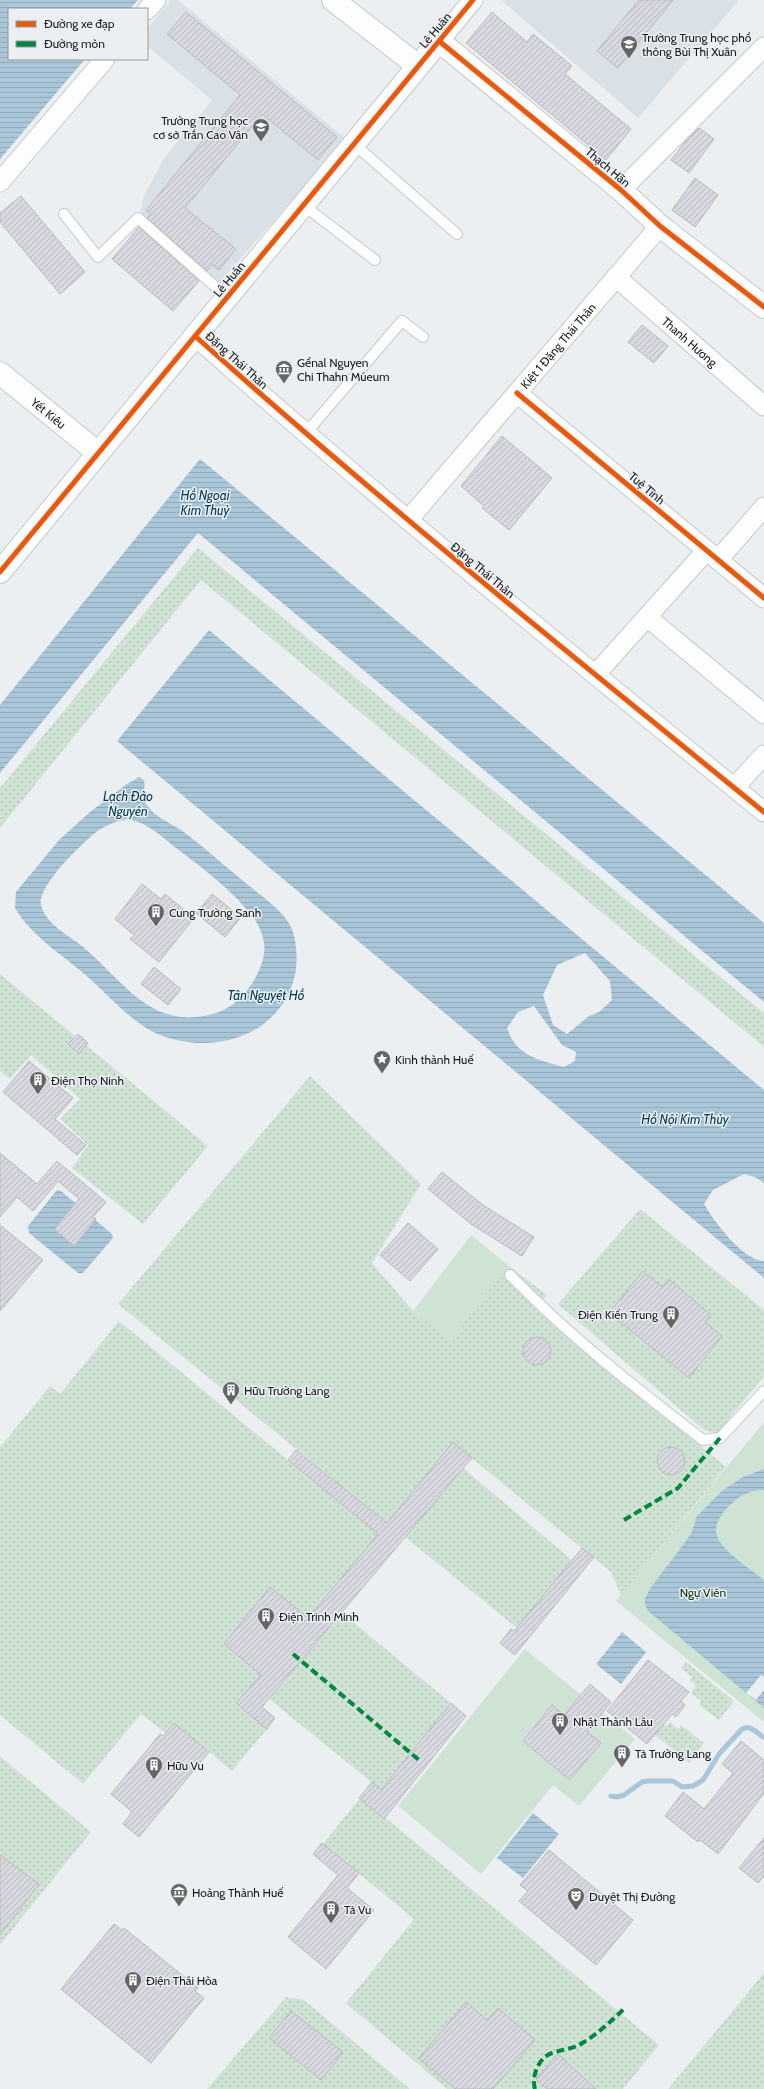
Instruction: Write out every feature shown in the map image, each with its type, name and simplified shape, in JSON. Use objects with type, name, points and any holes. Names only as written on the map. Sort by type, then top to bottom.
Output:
[{"type":"street","points":[[148,9],[156,0]]},
{"type":"street","points":[[333,0],[418,66]]},
{"type":"street","name":"Lê Huân","points":[[0,572],[473,0]]},
{"type":"street","name":"Thạch Hãn","points":[[439,41],[621,190],[660,226],[764,307]]},
{"type":"street","points":[[621,190],[764,47]]},
{"type":"street","points":[[0,182],[104,60]]},
{"type":"street","name":"Kiệt 1 Đặng Thái Thân","points":[[408,520],[660,226]]},
{"type":"street","name":"Thanh Hương","points":[[616,277],[764,406]]},
{"type":"street","name":"Đặng Thái Thân","points":[[195,336],[305,434],[595,675],[764,812]]},
{"type":"street","name":"Yết Kiêu","points":[[0,373],[98,453]]},
{"type":"street","name":"Tuệ Tĩnh","points":[[517,393],[764,598]]},
{"type":"street","points":[[595,675],[647,617],[764,507]]},
{"type":"street","points":[[647,617],[764,714]]},
{"type":"street","points":[[734,788],[764,755]]},
{"type":"lane","points":[[354,144],[458,234]]},
{"type":"lane","points":[[303,205],[376,260]]},
{"type":"lane","points":[[64,214],[98,257],[138,218],[227,297]]},
{"type":"lane","points":[[305,434],[402,321],[423,337]]},
{"type":"lane","points":[[510,1275],[542,1308],[656,1404],[703,1440],[720,1438],[764,1391]]},
{"type":"shaded area","name":"Trường Trung học cơ sở Trần Cao Vân","points":[[171,0],[178,0],[346,139],[219,283],[140,213],[144,196],[164,158],[212,100],[148,47],[148,28]]},
{"type":"shaded area","name":"Trường Trung học phổ thông Bùi Thị Xuân","points":[[501,0],[739,0],[638,118]]},
{"type":"green space","points":[[198,548],[764,1013],[764,1047],[201,580],[0,828],[0,788]]},
{"type":"green space","points":[[0,974],[75,1036],[74,1039],[86,1045],[208,1146],[143,1224],[72,1168],[88,1145],[60,1119],[80,1099],[31,1055],[10,1079],[0,1071]]},
{"type":"green space","points":[[310,1076],[421,1184],[372,1263],[413,1311],[450,1340],[508,1265],[547,1295],[536,1310],[726,1467],[621,1595],[611,1572],[453,1443],[387,1523],[118,1304]]},
{"type":"green space","points":[[640,1209],[764,1310],[764,1376],[720,1430],[715,1433],[704,1430],[558,1304]]},
{"type":"green space","points":[[471,1235],[508,1265],[450,1340],[413,1311]]},
{"type":"green space","points":[[119,1321],[378,1534],[237,1703],[267,1729],[232,1771],[174,1723],[166,1733],[141,1714],[83,1784],[0,1715],[0,1447],[50,1386],[60,1394]]},
{"type":"green space","name":"Ngự Viên","points":[[764,1422],[764,1722],[616,1601]]},
{"type":"green space","points":[[463,1468],[572,1560],[517,1628],[405,1537]]},
{"type":"green space","points":[[342,1613],[451,1703],[381,1790],[269,1699]]},
{"type":"green space","points":[[525,1649],[635,1739],[579,1806],[553,1785],[481,1874],[398,1806]]},
{"type":"green space","points":[[686,1662],[734,1701],[719,1720],[699,1705],[701,1701],[691,1693],[696,1686],[689,1680],[692,1677],[681,1668]]},
{"type":"green space","points":[[637,1720],[658,1720],[666,1726],[670,1722],[678,1729],[681,1725],[704,1743],[689,1763]]},
{"type":"green space","points":[[0,1756],[91,1832],[0,1945]]},
{"type":"green space","points":[[359,1799],[387,1819],[659,2045],[623,2089],[447,2089],[346,2003],[414,1919],[323,1844]]},
{"type":"green space","points":[[764,1973],[764,2089],[668,2089]]},
{"type":"green space","points":[[286,1997],[304,2000],[410,2089],[207,2089]]},
{"type":"water","points":[[0,0],[138,0],[131,8],[8,8],[8,60],[84,60],[0,159]]},
{"type":"water","name":"Hồ Ngoại Kim Thuỷ","points":[[200,459],[764,923],[764,1002],[198,533],[0,773],[0,705]]},
{"type":"water","name":"Hồ Nội Kim Thủy","points":[[209,630],[764,1090],[764,1183],[755,1177],[744,1174],[713,1190],[704,1204],[721,1229],[738,1247],[756,1259],[764,1261],[764,1278],[117,741]],"holes":[[[585,953],[610,981],[612,1000],[599,1012],[589,1016],[567,1034],[553,1025],[543,995],[557,965]],[[534,1006],[562,1045],[576,1052],[575,1061],[564,1067],[537,1059],[522,1051],[516,1045],[507,1028],[518,1012]]]},
{"type":"water","name":"Lạch Đào Nguyên","points":[[139,777],[144,780],[145,801],[153,812],[181,830],[204,848],[274,906],[286,918],[290,925],[296,949],[295,975],[287,996],[275,1013],[260,1027],[242,1036],[222,1042],[201,1043],[179,1041],[158,1034],[130,1016],[88,977],[48,945],[30,928],[15,908],[16,892],[59,840],[90,812],[127,784]],"holes":[[[128,819],[141,823],[152,829],[208,873],[229,890],[255,920],[263,937],[263,960],[251,985],[243,995],[228,1008],[209,1015],[188,1017],[169,1015],[153,1008],[138,998],[83,947],[53,924],[44,912],[41,905],[42,897],[46,887],[63,864],[99,830],[109,824]]]},
{"type":"water","points":[[57,1190],[61,1191],[112,1234],[113,1238],[83,1273],[78,1273],[29,1233],[28,1226]]},
{"type":"water","name":"Ngự Viên","points":[[764,1469],[764,1490],[749,1492],[733,1502],[721,1516],[717,1524],[716,1532],[724,1548],[764,1580],[764,1708],[648,1611],[645,1604],[645,1598],[691,1534],[697,1516],[723,1490],[743,1477]]},
{"type":"water","points":[[622,1632],[646,1652],[621,1684],[596,1664]]},
{"type":"water","points":[[533,1813],[559,1834],[523,1878],[497,1858]]},
{"type":"pier","points":[[761,1675],[764,1677],[764,1690],[756,1700],[746,1693]]},
{"type":"building","points":[[639,0],[673,0],[618,68],[597,51]]},
{"type":"building","points":[[186,12],[337,137],[318,160],[262,114],[185,208],[236,249],[219,270],[212,265],[207,271],[147,218],[151,214],[146,210],[240,95],[167,34]]},
{"type":"building","points":[[492,12],[527,42],[533,34],[572,66],[565,74],[631,129],[606,160],[466,43]]},
{"type":"building","points":[[699,128],[714,139],[689,173],[671,160],[685,142]]},
{"type":"building","points":[[695,178],[718,195],[695,227],[672,210]]},
{"type":"building","points":[[21,196],[85,272],[60,294],[0,222],[0,213]]},
{"type":"building","points":[[139,227],[199,281],[173,311],[112,259]]},
{"type":"building","points":[[642,325],[668,346],[654,363],[628,342]]},
{"type":"building","points":[[502,436],[552,478],[509,530],[482,508],[484,506],[461,486]]},
{"type":"building","name":"Cung Trường Sanh","points":[[142,884],[161,899],[165,894],[194,918],[159,962],[130,939],[134,935],[115,919]]},
{"type":"building","points":[[212,894],[241,917],[225,937],[196,913]]},
{"type":"building","points":[[154,967],[181,989],[168,1005],[141,984]]},
{"type":"building","points":[[78,1034],[88,1043],[79,1054],[68,1044]]},
{"type":"building","name":"Điện Thọ Ninh","points":[[29,1061],[73,1098],[55,1119],[86,1145],[77,1155],[3,1092]]},
{"type":"building","points":[[0,1153],[37,1184],[57,1161],[106,1202],[93,1217],[96,1219],[74,1246],[54,1229],[79,1199],[58,1181],[33,1211],[17,1197],[0,1217]]},
{"type":"building","points":[[442,1172],[483,1205],[534,1237],[522,1256],[471,1224],[428,1189]]},
{"type":"building","points":[[408,1223],[438,1249],[410,1281],[380,1255]]},
{"type":"building","points":[[0,1225],[43,1260],[0,1311]]},
{"type":"building","name":"Điện Kiến Trung","points":[[643,1271],[662,1287],[669,1279],[711,1315],[705,1322],[722,1336],[689,1378],[609,1313]]},
{"type":"building","points":[[537,1337],[547,1341],[551,1351],[547,1361],[537,1365],[527,1361],[523,1351],[527,1341]]},
{"type":"building","points":[[453,1442],[472,1458],[262,1707],[275,1718],[267,1729],[236,1703],[261,1675],[224,1644],[270,1587],[308,1618],[378,1534],[288,1460],[296,1450],[387,1523]]},
{"type":"building","points":[[671,1447],[681,1451],[685,1461],[681,1471],[671,1475],[661,1471],[657,1461],[661,1451]]},
{"type":"building","points":[[582,1548],[594,1557],[515,1655],[500,1643],[511,1629],[514,1631]]},
{"type":"building","points":[[648,1660],[689,1692],[681,1701],[685,1705],[676,1717],[672,1714],[647,1744],[607,1711]]},
{"type":"building","name":"Nhật Thành Lâu","points":[[590,1684],[611,1702],[587,1732],[601,1743],[570,1780],[523,1741],[552,1705],[564,1715]]},
{"type":"building","points":[[451,1703],[466,1716],[384,1819],[359,1798],[372,1782],[381,1790]]},
{"type":"building","name":"Hữu Vu","points":[[174,1723],[209,1752],[139,1837],[123,1824],[132,1812],[111,1794],[160,1734],[163,1736]]},
{"type":"building","points":[[741,1741],[764,1760],[764,1793],[718,1854],[700,1840],[698,1842],[665,1816],[683,1792],[704,1809],[733,1773],[722,1764]]},
{"type":"building","points":[[764,1838],[764,1876],[758,1883],[739,1868]]},
{"type":"building","name":"Tả Vu","points":[[322,1843],[359,1873],[347,1888],[374,1910],[326,1969],[288,1937],[338,1875],[313,1854]]},
{"type":"building","name":"Duyệt Thị Đường","points":[[549,1850],[633,1920],[596,1965],[519,1901],[528,1891],[520,1885]]},
{"type":"building","points":[[0,1855],[39,1884],[0,1935]]},
{"type":"building","name":"Điện Thái Hòa","points":[[114,1924],[122,1930],[124,1928],[198,1988],[195,1991],[204,1998],[151,2063],[61,1989]]},
{"type":"building","points":[[466,2002],[487,2020],[498,2008],[535,2040],[493,2089],[455,2089],[419,2058]]},
{"type":"building","points":[[291,2011],[343,2052],[321,2080],[269,2038]]},
{"type":"building","points":[[558,2054],[596,2089],[547,2089],[536,2079]]},
{"type":"waterway","points":[[611,1796],[617,1797],[624,1795],[642,1782],[647,1781],[673,1781],[682,1787],[693,1786],[703,1780],[719,1754],[742,1729],[751,1728],[763,1737]]},
{"type":"marked path","points":[[624,1520],[678,1488],[720,1438]]},
{"type":"marked path","points":[[293,1654],[419,1760]]},
{"type":"marked path","points":[[535,2089],[535,2073],[543,2058],[552,2053],[572,2048],[584,2042],[625,2008]]},
{"type":"cycle path","points":[[0,572],[473,0]]},
{"type":"cycle path","points":[[439,41],[621,190],[660,226],[764,307]]},
{"type":"cycle path","points":[[195,336],[406,518],[764,812]]},
{"type":"cycle path","points":[[517,393],[764,598]]},
{"type":"place","name":"Trường Trung học phổ thông Bùi Thị Xuân","points":[[629,59]]},
{"type":"place","name":"Trường Trung học cơ sở Trần Cao Vân","points":[[261,142]]},
{"type":"place","name":"Gểnal Nguyen Chi Thahn Múeum","points":[[284,384]]},
{"type":"place","name":"Cung Trường Sanh","points":[[156,927]]},
{"type":"place","name":"Kinh thành Huế","points":[[382,1074]]},
{"type":"place","name":"Điện Thọ Ninh","points":[[38,1095]]},
{"type":"place","name":"Điện Kiến Trung","points":[[671,1329]]},
{"type":"place","name":"Hữu Trường Lang","points":[[231,1405]]},
{"type":"place","name":"Điện Trinh Minh","points":[[266,1631]]},
{"type":"place","name":"Nhật Thành Lâu","points":[[560,1736]]},
{"type":"place","name":"Tả Trường Lang","points":[[622,1768]]},
{"type":"place","name":"Hữu Vu","points":[[154,1780]]},
{"type":"place","name":"Hoàng Thành Huế","points":[[179,1907]]},
{"type":"place","name":"Duyệt Thị Đường","points":[[576,1911]]},
{"type":"place","name":"Tả Vu","points":[[331,1924]]},
{"type":"place","name":"Điện Thái Hòa","points":[[133,1995]]},
{"type":"water label","name":"Tân Nguyệt Hồ","points":[[266,995]]}]
